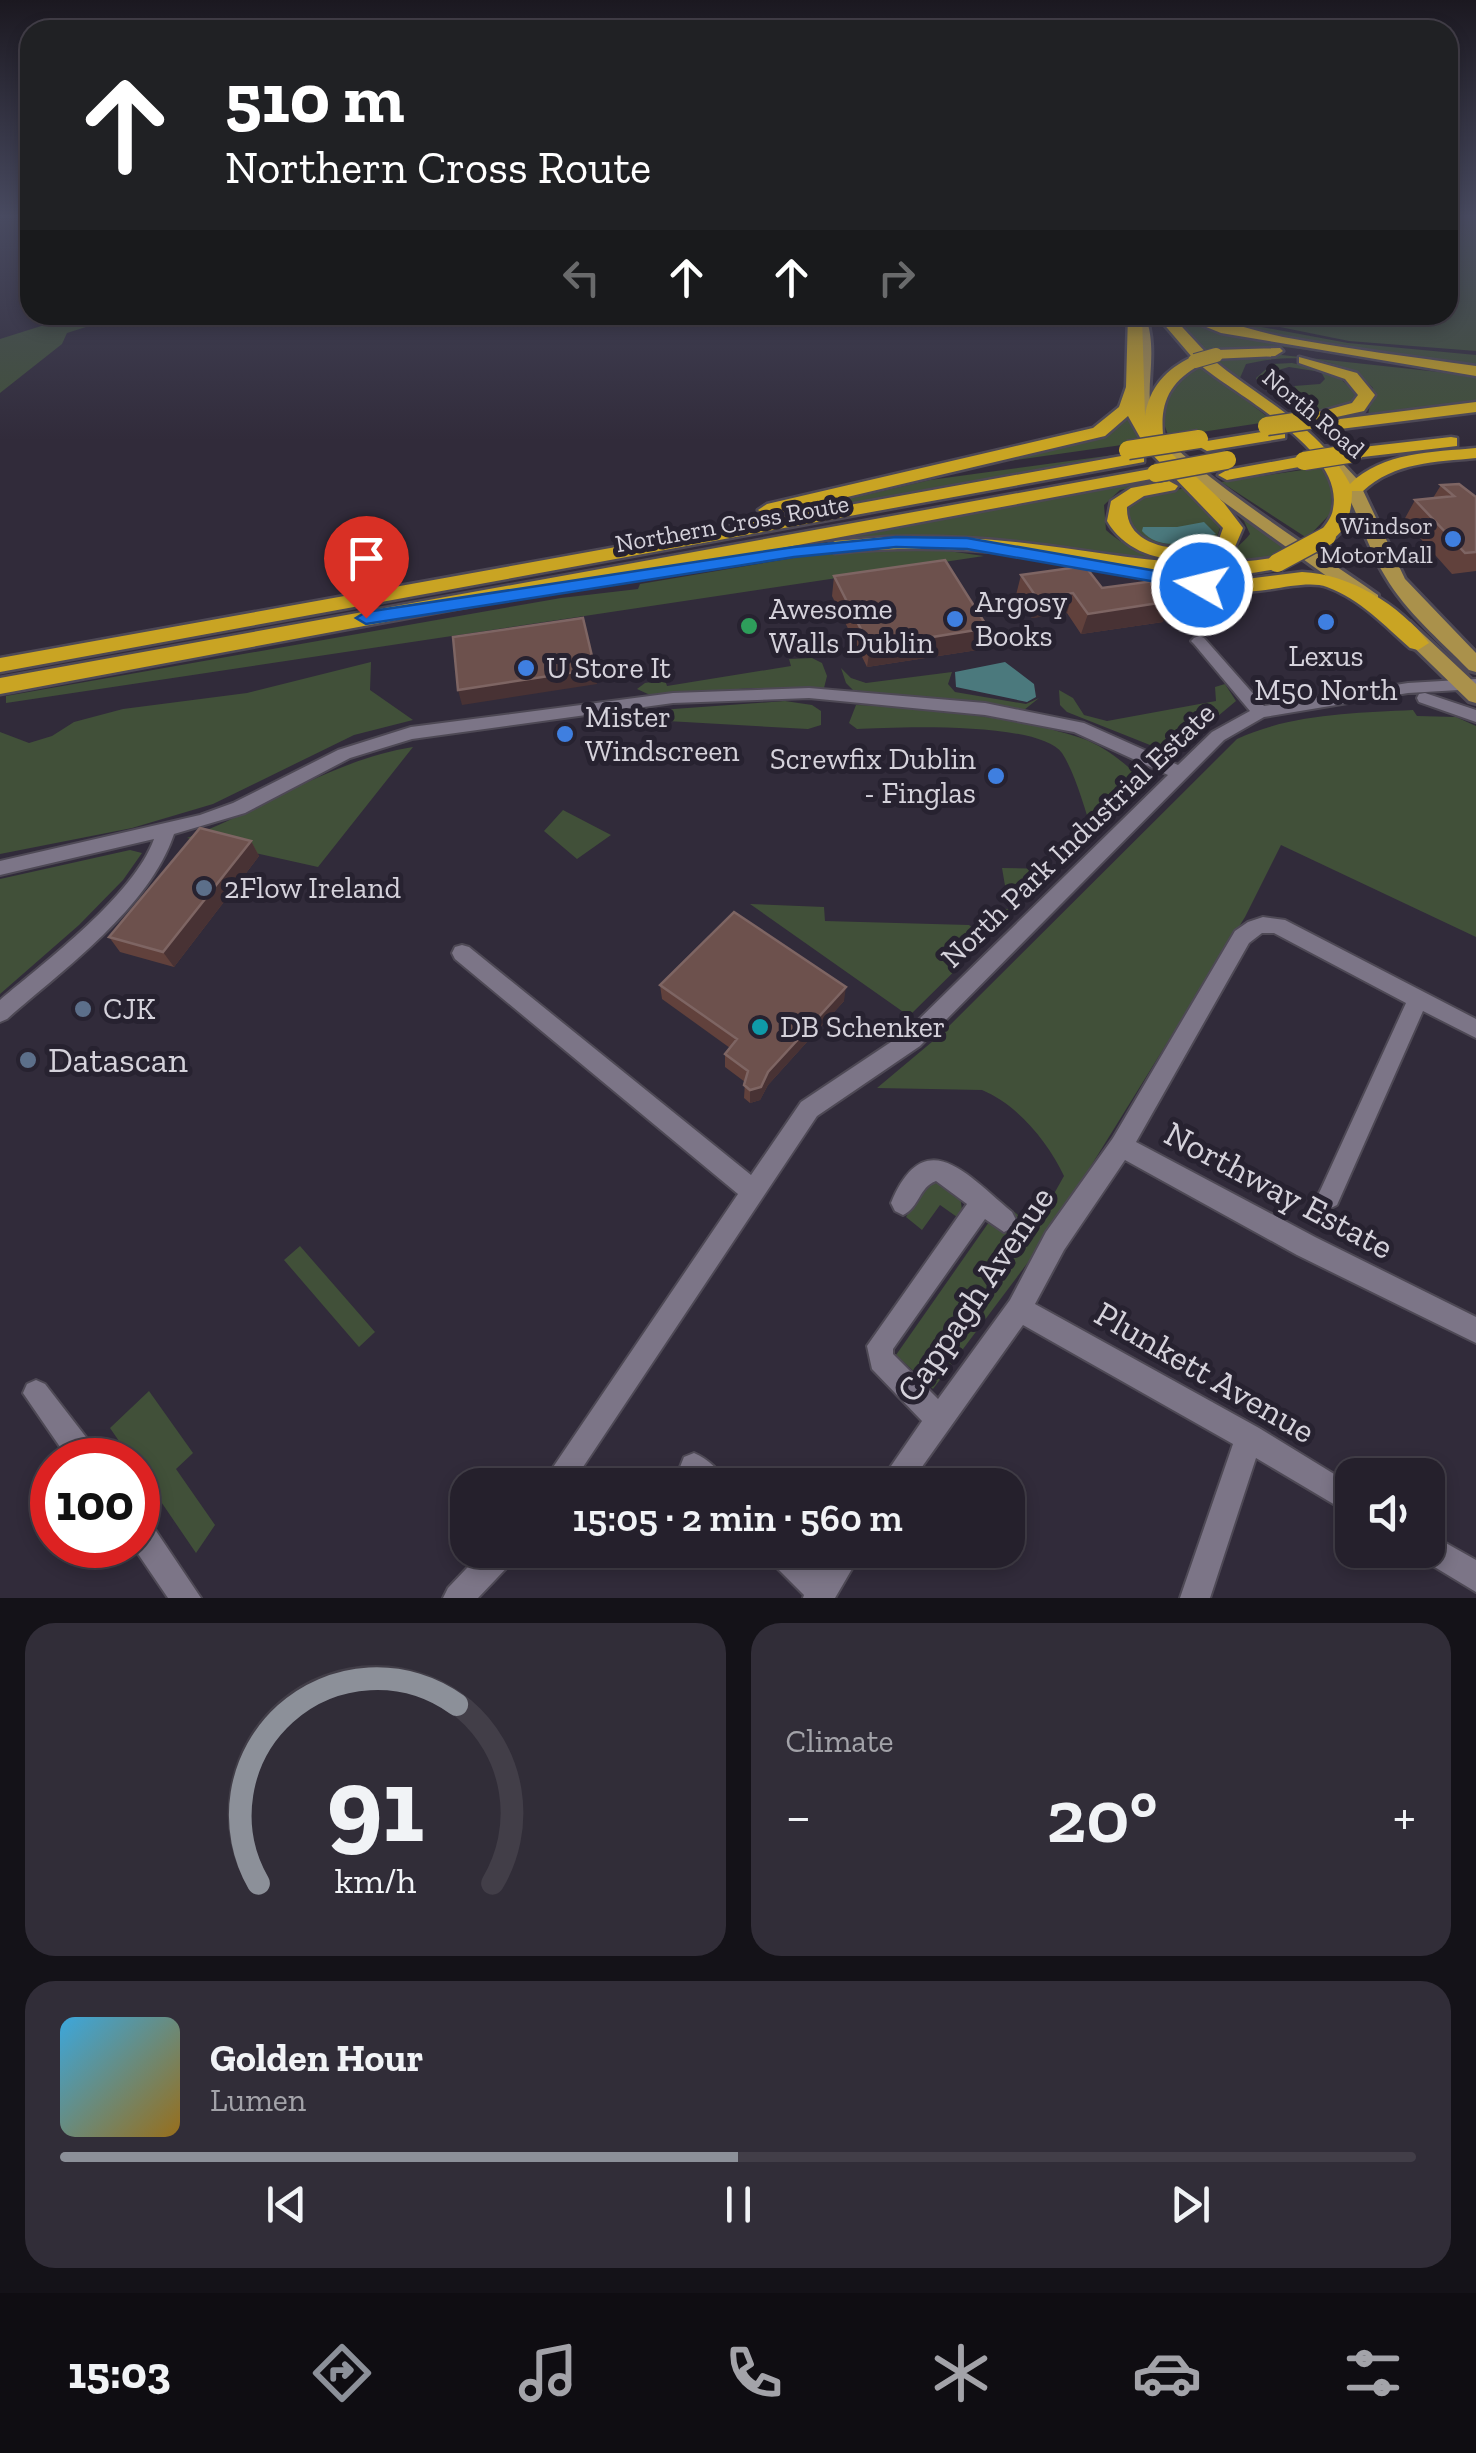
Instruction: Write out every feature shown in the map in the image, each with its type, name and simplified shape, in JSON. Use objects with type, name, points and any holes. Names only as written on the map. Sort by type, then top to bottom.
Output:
[{"type":"highway","points":[[0,665],[484,576],[1099,432],[1128,410],[1140,347],[1137,325]]},
{"type":"highway","name":"North Road","points":[[1172,325],[1212,367],[1307,453]]},
{"type":"highway","points":[[1210,325],[1286,342],[1476,373]]},
{"type":"highway","points":[[1152,437],[1154,401],[1159,390],[1178,369],[1216,355],[1282,351],[1476,373]]},
{"type":"highway","points":[[1274,424],[1250,388],[1248,373],[1261,363],[1284,359],[1328,365],[1352,376],[1365,389],[1367,396],[1358,407],[1320,422]]},
{"type":"highway","points":[[1136,378],[1138,421],[1152,437],[1202,491],[1228,518],[1232,538],[1219,551],[1204,555],[1166,554],[1134,540],[1117,523],[1115,513],[1126,497],[1162,479],[1227,468],[1307,453],[1349,447],[1476,422]]},
{"type":"highway","name":"Northern Cross Route","points":[[484,576],[1203,442],[1274,424],[1476,407]]},
{"type":"highway","points":[[1349,447],[1476,441]]},
{"type":"highway","points":[[440,605],[846,546],[967,544],[1188,571],[1228,571],[1278,562],[1326,536],[1338,521],[1341,491],[1307,453]]},
{"type":"highway","points":[[1357,487],[1364,478],[1392,468],[1476,453]]},
{"type":"highway","points":[[872,487],[1133,454]]},
{"type":"highway","name":"Northern Cross Route","points":[[0,686],[1162,479]]},
{"type":"highway","points":[[967,544],[1202,585],[1320,579],[1352,592],[1424,648]]},
{"type":"main road","points":[[1142,325],[1148,366],[1142,407],[1152,437],[1188,468],[1397,619],[1472,689]]},
{"type":"main road","name":"North Road","points":[[1307,453],[1337,462],[1357,487],[1396,580],[1476,662]]},
{"type":"street","points":[[1199,641],[1260,712]]},
{"type":"street","points":[[1408,688],[1434,676],[1424,648]]},
{"type":"street","name":"North Park Industrial Estate","points":[[566,1468],[809,1109],[906,1043],[1218,736],[1260,712],[1408,688],[1472,689]]},
{"type":"street","name":"North Park Industrial Estate","points":[[1311,706],[1342,710],[1472,689]]},
{"type":"street","points":[[0,868],[166,832],[239,808],[344,754],[410,733],[659,699],[836,694],[985,709],[1062,723],[1179,774]]},
{"type":"street","name":"North Park Industrial Estate","points":[[1425,698],[1476,716]]},
{"type":"street","points":[[0,1013],[109,914],[159,854],[166,832]]},
{"type":"street","name":"Northway Estate","points":[[1476,1029],[1278,926],[1259,924],[1242,937],[1121,1146],[1306,1246],[1476,1330]]},
{"type":"street","points":[[462,954],[754,1192]]},
{"type":"street","name":"Northway Estate","points":[[1330,1197],[1418,999]]},
{"type":"street","name":"Cappagh Avenue","points":[[904,1468],[1019,1309],[1056,1241],[1121,1146]]},
{"type":"street","points":[[903,1203],[924,1172],[933,1169],[944,1172],[1004,1220]]},
{"type":"street","points":[[938,1418],[882,1360],[880,1346],[982,1202]]},
{"type":"street","name":"Plunkett Avenue","points":[[1019,1309],[1249,1438],[1335,1491]]},
{"type":"street","points":[[36,1393],[70,1438]]},
{"type":"street","points":[[1195,1598],[1249,1438]]},
{"type":"street","points":[[1445,1558],[1476,1577]]},
{"type":"street","points":[[160,1561],[186,1598]]},
{"type":"street","points":[[458,1598],[487,1568]]},
{"type":"street","points":[[795,1568],[820,1595],[838,1568]]},
{"type":"shaded area","points":[[1458,292],[1476,292],[1476,351],[1349,341],[1270,325],[1458,325]]},
{"type":"shaded area","points":[[44,325],[92,325],[67,333],[62,344],[0,393],[0,339]]},
{"type":"shaded area","points":[[1181,325],[1201,325],[1240,336],[1358,357],[1277,346],[1205,351]]},
{"type":"shaded area","points":[[1226,325],[1251,325],[1348,343],[1476,355],[1476,366]]},
{"type":"shaded area","points":[[1264,353],[1476,376],[1476,402],[1368,415],[1373,388],[1346,368],[1313,359],[1279,359],[1246,364],[1240,378],[1215,359]]},
{"type":"shaded area","points":[[1292,363],[1333,372],[1357,394],[1351,404],[1302,416],[1286,398],[1299,392],[1294,386],[1320,384],[1325,379],[1321,372],[1289,367],[1271,372],[1264,385],[1259,385],[1256,378],[1272,364]]},
{"type":"shaded area","points":[[1199,366],[1273,421],[1169,437],[1160,414],[1175,378]]},
{"type":"shaded area","points":[[1126,415],[1143,442],[1009,461],[1107,435]]},
{"type":"shaded area","points":[[1143,451],[802,514],[800,510],[930,480]]},
{"type":"shaded area","points":[[1323,467],[1332,485],[1331,513],[1307,538],[1221,482]]},
{"type":"shaded area","points":[[1178,475],[1180,478],[1120,490],[1104,505],[1106,530],[1121,542],[1159,558],[1199,561],[1218,557],[1236,548],[1250,534],[1244,521],[1211,490],[1291,549],[1264,559],[1206,566],[968,538],[902,537],[793,545]]},
{"type":"shaded area","points":[[1185,488],[1209,507],[1220,528],[1215,542],[1188,548],[1161,546],[1138,535],[1122,513],[1132,500]]},
{"type":"shaded area","points":[[1204,522],[1216,534],[1187,543],[1158,542],[1142,531],[1143,527]]},
{"type":"shaded area","points":[[919,547],[984,556],[6,703],[6,696],[561,598],[638,589],[640,584],[811,555]]},
{"type":"shaded area","points":[[812,658],[822,663],[827,676],[824,688],[819,690],[753,688],[650,695],[637,689],[645,683],[665,680],[667,686],[791,666],[789,659]]},
{"type":"shaded area","points":[[371,662],[370,690],[413,720],[354,735],[213,804],[132,828],[0,854],[0,732],[29,743],[52,736],[74,722],[123,709],[247,693]]},
{"type":"shaded area","points":[[1005,662],[1034,684],[1036,697],[1027,702],[956,687],[955,672]]},
{"type":"shaded area","points":[[841,668],[851,678],[866,683],[952,672],[948,684],[955,692],[1026,704],[1039,698],[1024,710],[853,690]]},
{"type":"shaded area","points":[[1225,684],[1236,701],[1182,746],[1155,747],[1067,712],[1060,705],[1059,690],[1073,698],[1084,715],[1107,721],[1216,701],[1215,687]]},
{"type":"shaded area","points":[[785,701],[812,705],[821,711],[821,725],[808,729],[614,718],[618,713]]},
{"type":"shaded area","points":[[856,705],[970,715],[1057,731],[1089,741],[1112,754],[1139,777],[1139,786],[1093,833],[1067,762],[1048,743],[1026,735],[966,728],[857,729],[849,723]]},
{"type":"shaded area","points":[[1413,710],[1417,716],[1456,717],[1476,726],[1476,937],[1281,845],[1245,917],[1047,1237],[933,1389],[896,1355],[1003,1202],[1034,1229],[1064,1176],[1050,1150],[1030,1126],[1008,1105],[982,1090],[877,1088],[939,1036],[1237,739],[1301,720]]},
{"type":"shaded area","points":[[413,747],[318,867],[187,838],[326,774],[383,753]]},
{"type":"shaded area","points":[[563,810],[611,835],[577,859],[544,831]]},
{"type":"shaded area","points":[[130,850],[142,853],[123,880],[79,925],[0,994],[0,879]]},
{"type":"shaded area","points":[[1002,868],[1053,869],[1012,913],[985,913],[985,908],[1009,909]]},
{"type":"shaded area","points":[[750,904],[824,907],[825,921],[969,925],[987,939],[909,1016]]},
{"type":"shaded area","points":[[928,1177],[960,1195],[962,1210],[957,1217],[940,1205],[922,1230],[906,1217]]},
{"type":"shaded area","points":[[300,1246],[375,1332],[359,1347],[284,1260]]},
{"type":"shaded area","points":[[149,1391],[193,1453],[176,1469],[215,1525],[196,1553],[160,1500],[160,1438],[117,1438],[110,1428]]},
{"type":"building","points":[[1459,484],[1476,497],[1476,552],[1465,553],[1415,500],[1454,496],[1441,485]]},
{"type":"building","points":[[945,560],[988,628],[870,647],[834,576]]},
{"type":"building","points":[[1085,566],[1102,588],[1154,581],[1171,601],[1088,614],[1073,593],[1037,598],[1021,575]]},
{"type":"building","name":"U Store It","points":[[583,618],[595,669],[458,690],[453,637]]},
{"type":"building","points":[[200,828],[251,841],[163,952],[109,937]]},
{"type":"building","name":"DB Schenker","points":[[734,912],[846,987],[768,1072],[761,1087],[750,1090],[744,1085],[748,1071],[725,1054],[737,1039],[660,985]]},
{"type":"place","name":"Windsor MotorMall","points":[[1453,539]]},
{"type":"place","name":"Argosy Books","points":[[955,619]]},
{"type":"place","name":"Lexus M50 North","points":[[1326,622]]},
{"type":"place","name":"Awesome Walls Dublin","points":[[749,626]]},
{"type":"place","name":"U Store It","points":[[526,668]]},
{"type":"place","name":"Mister Windscreen","points":[[565,734]]},
{"type":"place","name":"Screwfix Dublin - Finglas","points":[[996,776]]},
{"type":"place","name":"2Flow Ireland","points":[[204,888]]},
{"type":"place","name":"CJK","points":[[83,1009]]},
{"type":"place","name":"DB Schenker","points":[[760,1027]]},
{"type":"place","name":"Datascan","points":[[28,1060]]},
{"type":"route","points":[[366,618],[794,552],[896,542],[967,544],[1202,585]]}]
